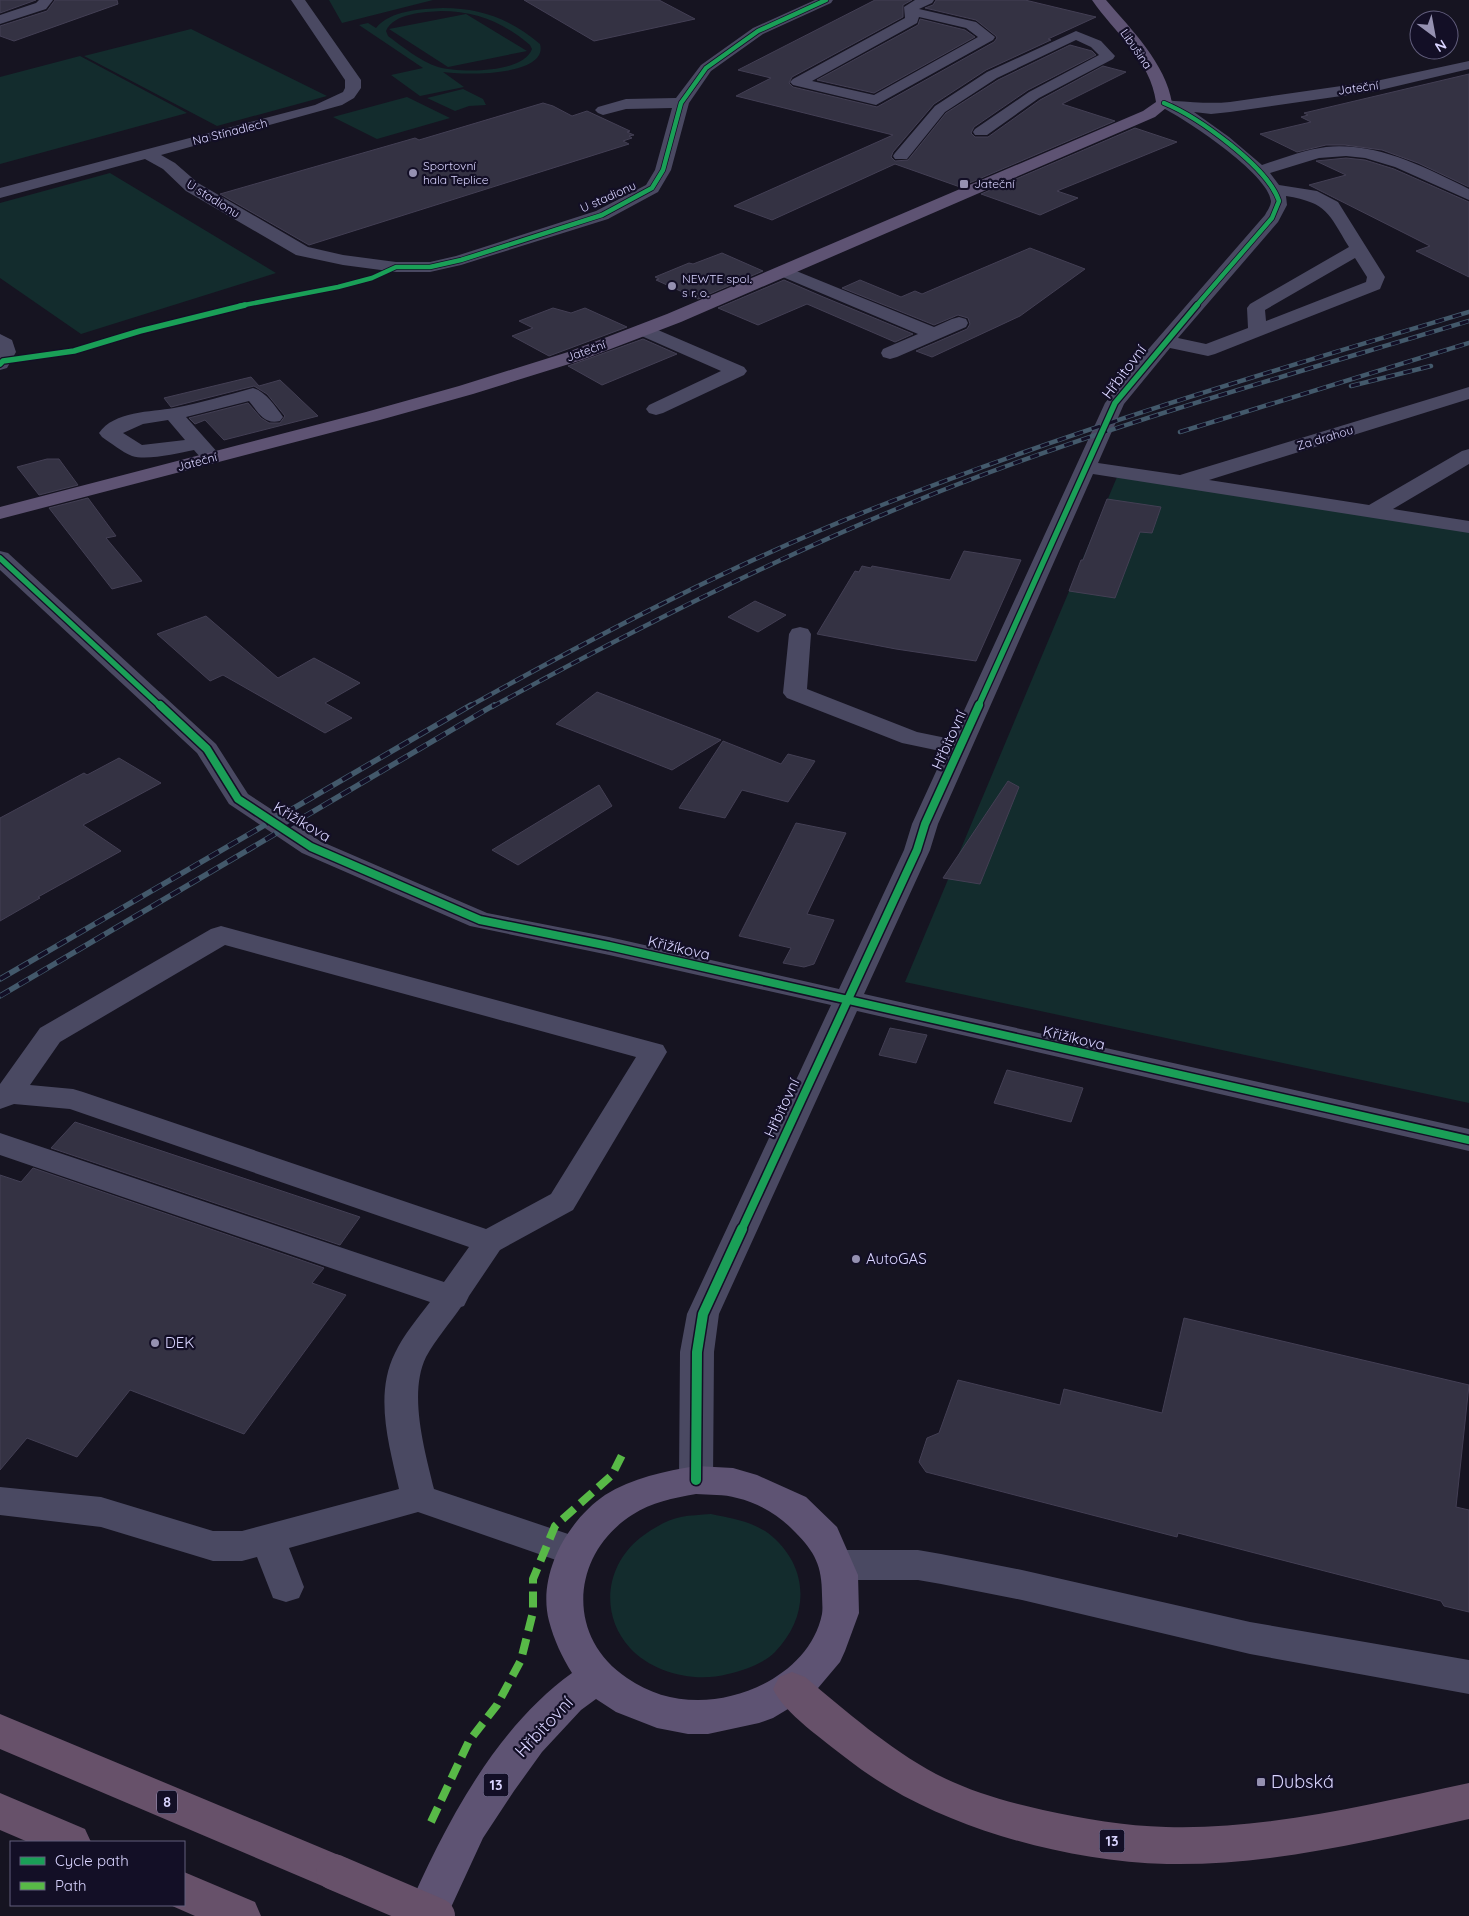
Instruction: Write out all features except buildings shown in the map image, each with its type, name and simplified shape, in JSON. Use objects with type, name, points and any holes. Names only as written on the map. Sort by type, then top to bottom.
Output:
[{"type":"highway","name":"13","points":[[792,1689],[866,1752],[912,1781],[965,1806],[1046,1830],[1126,1843],[1194,1845],[1270,1839],[1469,1801]]},
{"type":"highway","name":"8","points":[[0,1731],[437,1916]]},
{"type":"highway","points":[[0,1811],[69,1841]]},
{"type":"highway","points":[[185,1891],[240,1916]]},
{"type":"main road","name":"Libušina","points":[[1099,0],[1150,68],[1162,90],[1164,103]]},
{"type":"main road","name":"Jateční","points":[[0,513],[466,390],[575,356],[644,330],[784,272],[1148,114],[1164,103]]},
{"type":"main road","points":[[696,1480],[743,1484],[785,1502],[805,1517],[820,1532],[838,1565],[842,1605],[838,1627],[829,1648],[808,1676],[792,1689],[760,1706],[734,1714],[706,1718],[661,1713],[638,1704],[610,1688],[597,1677],[581,1656],[570,1634],[565,1614],[564,1591],[576,1552],[598,1522],[631,1498],[650,1489],[696,1480]]},
{"type":"main road","name":"Hřbitovní","points":[[426,1916],[469,1825],[500,1778],[528,1740],[568,1698],[597,1677]]},
{"type":"street","points":[[0,20],[41,6],[46,0]]},
{"type":"street","name":"Na Stínadlech","points":[[0,193],[320,108],[349,95],[353,88],[353,80],[298,0]]},
{"type":"street","name":"U stadionu","points":[[146,153],[164,162],[192,187],[302,251],[343,260],[396,267],[430,267],[461,260],[602,214],[652,188],[663,170],[681,103],[706,68],[758,31],[826,0]]},
{"type":"street","points":[[911,11],[971,24],[988,37],[876,100],[798,82],[912,20],[911,11],[911,7],[927,0]]},
{"type":"street","points":[[901,156],[940,108],[992,75],[1076,35],[1096,44],[1108,56],[1034,95],[980,132]]},
{"type":"street","points":[[1096,44],[1133,43]]},
{"type":"street","name":"Jateční","points":[[1164,103],[1212,109],[1230,107],[1376,86],[1469,65]]},
{"type":"street","points":[[603,110],[626,104],[681,103]]},
{"type":"street","points":[[1164,103],[1185,113],[1201,124],[1260,171],[1276,189],[1311,196],[1332,206],[1376,277],[1374,286],[1208,350],[1166,341]]},
{"type":"street","points":[[1260,171],[1325,152],[1372,154],[1396,162],[1469,195]]},
{"type":"street","name":"Hřbitovní","points":[[696,1480],[697,1352],[703,1314],[846,1000],[917,850],[925,824],[1086,466],[1120,395],[1272,218],[1279,202],[1276,189]]},
{"type":"street","points":[[1258,331],[1256,308],[1359,248]]},
{"type":"street","points":[[784,272],[934,334]]},
{"type":"street","points":[[890,354],[958,323]]},
{"type":"street","points":[[644,330],[737,371],[656,409]]},
{"type":"street","points":[[0,340],[5,344],[7,352],[1,362]]},
{"type":"street","name":"Za drahou","points":[[1180,482],[1469,393]]},
{"type":"street","points":[[199,443],[167,449],[138,451],[109,433],[116,427],[139,420],[173,414],[252,394],[273,417]]},
{"type":"street","points":[[173,414],[212,458]]},
{"type":"street","points":[[1372,512],[1469,455]]},
{"type":"street","points":[[1086,466],[1469,527]]},
{"type":"street","name":"Křižíkova","points":[[0,558],[207,749],[238,799],[311,847],[480,920],[609,946],[1469,1140]]},
{"type":"street","points":[[800,634],[795,693],[910,738],[960,748]]},
{"type":"street","points":[[4,1096],[50,1035],[222,935],[653,1052],[562,1202],[489,1242],[410,1354],[401,1392],[403,1429],[418,1498]]},
{"type":"street","points":[[4,1096],[73,1099],[489,1242]]},
{"type":"street","points":[[0,1144],[452,1297]]},
{"type":"street","points":[[0,1501],[101,1512],[213,1546],[255,1542],[418,1498],[576,1552]]},
{"type":"street","points":[[255,1542],[286,1587]]},
{"type":"street","points":[[838,1565],[892,1564],[934,1567],[1022,1585],[1250,1638],[1469,1677]]},
{"type":"green space","points":[[329,0],[433,0],[342,23]]},
{"type":"green space","points":[[443,8],[470,10],[506,22],[529,35],[540,44],[539,55],[531,63],[502,72],[467,74],[443,72],[464,87],[420,96],[391,75],[423,68],[359,25],[368,23],[376,28],[382,22],[398,14],[416,10]],"holes":[[[434,11],[466,13],[499,24],[520,37],[532,49],[526,57],[504,67],[475,71],[448,69],[438,67],[418,57],[388,36],[386,31],[390,25],[402,17]]]},
{"type":"green space","points":[[466,14],[527,51],[448,67],[389,29]]},
{"type":"green space","points":[[191,29],[327,96],[217,126],[84,56]]},
{"type":"green space","points":[[80,56],[187,113],[0,164],[0,77]]},
{"type":"green space","points":[[463,89],[483,99],[486,105],[469,106],[455,111],[427,98]]},
{"type":"green space","points":[[407,97],[450,118],[377,139],[333,117]]},
{"type":"green space","points":[[110,173],[276,273],[81,334],[0,278],[0,203]]},
{"type":"green space","points":[[1117,477],[1469,531],[1469,1103],[905,982]]},
{"type":"green space","points":[[711,1514],[740,1520],[755,1526],[768,1533],[782,1546],[798,1575],[799,1607],[795,1622],[787,1638],[765,1660],[728,1674],[702,1677],[675,1674],[662,1670],[639,1657],[620,1635],[611,1605],[611,1590],[614,1576],[620,1562],[629,1549],[649,1531],[675,1518]]},
{"type":"railway","points":[[468,707],[672,599],[776,550],[882,505],[954,477],[1100,426],[1247,379],[1469,312]]},
{"type":"railway","points":[[492,707],[696,600],[800,551],[906,505],[975,478],[1114,429],[1256,384],[1469,321]]},
{"type":"railway","points":[[1180,432],[1469,343]]},
{"type":"railway","points":[[1351,386],[1431,366]]},
{"type":"railway","points":[[0,979],[471,705]]},
{"type":"railway","points":[[0,996],[494,705]]},
{"type":"marked path","points":[[431,1822],[469,1741],[497,1705],[521,1660],[533,1612],[533,1579],[555,1526],[612,1475],[622,1455]]},
{"type":"cycle path","points":[[0,364],[3,361],[74,351],[140,331],[240,306],[338,287],[372,278],[396,267],[430,267],[461,260],[602,215],[652,188],[663,170],[681,103],[706,68],[758,31],[826,0]]},
{"type":"cycle path","points":[[696,1480],[697,1352],[703,1314],[917,850],[925,824],[1115,403],[1152,357],[1272,218],[1278,208],[1279,201],[1276,191],[1240,153],[1195,119],[1164,103]]},
{"type":"cycle path","points":[[0,558],[207,749],[238,799],[311,847],[480,920],[609,946],[1469,1140]]},
{"type":"place","name":"Sportovní hala Teplice","points":[[413,173]]},
{"type":"place","name":"Jateční","points":[[964,184]]},
{"type":"place","name":"NEWTE spol. s r. o.","points":[[672,286]]},
{"type":"place","name":"AutoGAS","points":[[856,1259]]},
{"type":"place","name":"DEK","points":[[155,1343]]},
{"type":"place","name":"Dubská","points":[[1261,1782]]}]
